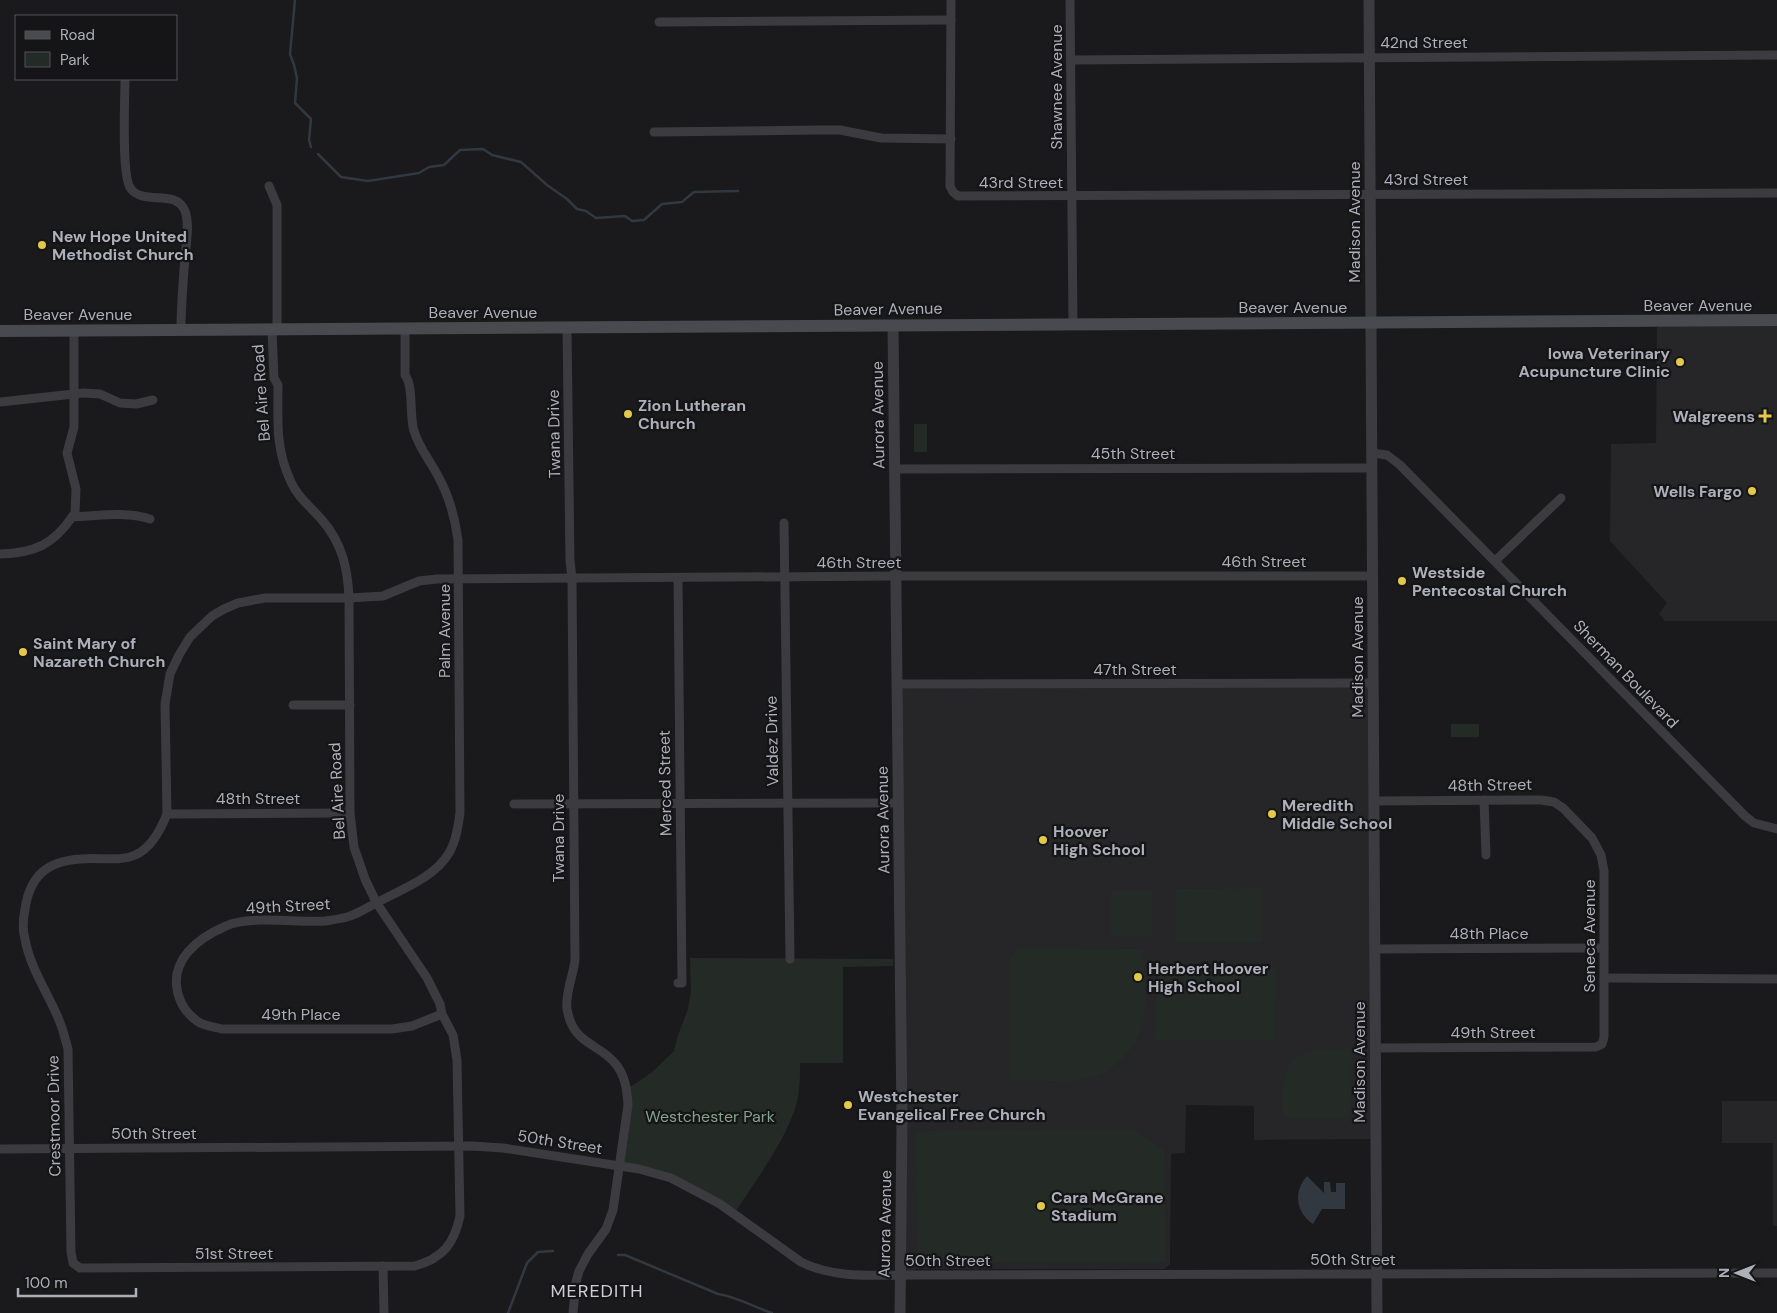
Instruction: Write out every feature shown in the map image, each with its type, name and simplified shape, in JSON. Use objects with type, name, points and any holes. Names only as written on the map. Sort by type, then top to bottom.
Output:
[{"type":"main road","name":"Beaver Avenue","points":[[0,331],[1777,320]]},
{"type":"street","points":[[654,132],[840,130],[881,138],[951,139],[950,0]]},
{"type":"street","name":"Shawnee Avenue","points":[[1070,0],[1073,324]]},
{"type":"street","name":"Madison Avenue","points":[[1370,0],[1377,1313]]},
{"type":"street","points":[[659,22],[951,20]]},
{"type":"street","name":"42nd Street","points":[[1071,60],[1777,55]]},
{"type":"street","points":[[125,80],[128,184],[140,195],[173,199],[183,207],[186,214],[181,330]]},
{"type":"street","name":"43rd Street","points":[[951,139],[950,186],[955,194],[966,197],[1777,193]]},
{"type":"street","name":"Bel Aire Road","points":[[269,186],[277,204],[274,378],[278,385],[278,438],[281,458],[296,490],[337,541],[346,562],[349,577],[350,813],[354,847],[364,878],[376,902],[427,978],[440,1004],[442,1014],[453,1035],[457,1060],[460,1216],[457,1229],[452,1241],[442,1253],[430,1262],[415,1266],[383,1266]]},
{"type":"street","name":"Aurora Avenue","points":[[893,326],[902,1168],[900,1313]]},
{"type":"street","name":"Twana Drive","points":[[568,328],[575,960],[568,990],[568,1010],[573,1025],[582,1038],[614,1062],[625,1080],[628,1105],[613,1210],[606,1229],[588,1254],[579,1271],[573,1313]]},
{"type":"street","name":"Palm Avenue","points":[[376,902],[423,878],[438,868],[450,853],[458,832],[460,813],[458,540],[455,519],[443,486],[414,430],[409,381],[405,374],[405,329]]},
{"type":"street","points":[[0,554],[27,552],[46,545],[62,532],[75,513],[76,489],[67,453],[74,427],[74,331]]},
{"type":"street","points":[[0,402],[75,394],[100,394],[120,403],[136,404],[153,400]]},
{"type":"street","name":"Sherman Boulevard","points":[[1372,453],[1381,453],[1393,458],[1745,816],[1754,823],[1777,829]]},
{"type":"street","name":"45th Street","points":[[895,469],[1372,468]]},
{"type":"street","points":[[1495,561],[1561,498]]},
{"type":"street","points":[[72,518],[116,513],[136,514],[150,519]]},
{"type":"street","name":"Valdez Drive","points":[[784,523],[790,959]]},
{"type":"street","name":"46th Street","points":[[349,598],[383,596],[419,581],[437,579],[896,576],[1372,576]]},
{"type":"street","name":"Merced Street","points":[[678,578],[682,983],[678,983]]},
{"type":"street","name":"Crestmoor Drive","points":[[85,1268],[76,1266],[72,1258],[68,1049],[60,1021],[28,956],[23,922],[27,894],[38,875],[57,863],[81,859],[119,858],[135,855],[148,845],[162,827],[167,814],[166,704],[170,674],[190,637],[212,616],[224,608],[238,603],[265,598],[349,598]]},
{"type":"street","name":"47th Street","points":[[897,684],[1373,683]]},
{"type":"street","points":[[293,705],[350,705]]},
{"type":"street","points":[[1484,800],[1486,855]]},
{"type":"street","name":"48th Street","points":[[1374,801],[1541,800],[1554,802],[1563,808],[1592,838]]},
{"type":"street","points":[[514,804],[899,803]]},
{"type":"street","name":"48th Street","points":[[167,814],[350,813]]},
{"type":"street","name":"Seneca Avenue","points":[[1592,838],[1601,856],[1604,871],[1604,1037]]},
{"type":"street","name":"49th Street","points":[[177,991],[175,979],[182,958],[194,945],[227,926],[252,921],[336,920],[349,917],[376,902]]},
{"type":"street","name":"48th Place","points":[[1375,949],[1604,948]]},
{"type":"street","points":[[1604,978],[1777,979]]},
{"type":"street","name":"49th Place","points":[[177,991],[184,1009],[198,1022],[222,1029],[392,1029],[412,1026],[442,1014]]},
{"type":"street","name":"49th Street","points":[[1375,1048],[1596,1047],[1602,1044],[1604,1037]]},
{"type":"street","name":"50th Street","points":[[0,1149],[458,1146],[503,1148],[656,1173],[693,1188],[720,1204],[801,1262],[815,1269],[840,1274],[900,1276],[1777,1273]]},
{"type":"street","points":[[383,1266],[384,1313]]},
{"type":"street","name":"51st Street","points":[[85,1268],[383,1266]]},
{"type":"shaded area","points":[[1777,320],[1777,621],[1665,621],[1659,614],[1667,603],[1610,541],[1611,444],[1656,443],[1657,322]]},
{"type":"shaded area","name":"Herbert Hoover High School","points":[[1373,683],[1376,1139],[1254,1140],[1254,1106],[1186,1105],[1185,1153],[1171,1154],[1170,1264],[1167,1267],[1163,1269],[915,1269],[912,1275],[900,1275],[897,684]]},
{"type":"shaded area","points":[[1722,1101],[1777,1101],[1777,1226],[1773,1226],[1773,1143],[1722,1143]]},
{"type":"shaded area","points":[[1307,1176],[1324,1193],[1324,1182],[1330,1182],[1331,1192],[1336,1192],[1336,1183],[1345,1183],[1345,1209],[1322,1209],[1313,1224],[1307,1219],[1300,1208],[1298,1195]]},
{"type":"green space","points":[[914,424],[927,424],[927,452],[914,452]]},
{"type":"green space","points":[[1451,724],[1479,724],[1479,737],[1451,737]]},
{"type":"green space","points":[[1262,888],[1262,942],[1176,942],[1176,889]]},
{"type":"green space","points":[[1111,891],[1152,891],[1152,936],[1111,936]]},
{"type":"green space","points":[[1019,948],[1143,949],[1144,1018],[1133,1046],[1112,1068],[1094,1077],[1085,1079],[1064,1081],[1010,1080],[1010,958]]},
{"type":"green space","name":"Westchester Park","points":[[690,958],[893,959],[893,966],[843,967],[843,1063],[800,1063],[799,1093],[786,1131],[770,1160],[734,1214],[693,1188],[620,1166],[627,1089],[651,1073],[674,1051],[688,1009],[691,991]]},
{"type":"green space","points":[[1156,966],[1276,967],[1275,1041],[1155,1040]]},
{"type":"green space","points":[[1316,1049],[1352,1049],[1351,1113],[1347,1118],[1283,1118],[1283,1084],[1288,1067],[1294,1059],[1303,1053]]},
{"type":"green space","name":"Cara McGrane Stadium","points":[[1132,1129],[1164,1150],[1166,1262],[917,1262],[916,1135],[920,1131]]},
{"type":"waterway","points":[[295,0],[290,54],[297,78],[295,103],[311,119],[309,140],[311,147]]},
{"type":"waterway","points":[[318,154],[341,177],[368,181],[419,173],[429,167],[444,165],[460,150],[483,149],[492,155],[521,162],[577,209],[586,211],[596,218],[625,216],[632,221],[644,220],[662,204],[682,202],[694,192],[738,191]]},
{"type":"waterway","points":[[508,1313],[527,1263],[538,1252],[553,1251]]},
{"type":"waterway","points":[[618,1255],[625,1255],[718,1294],[732,1297],[772,1313]]},
{"type":"place","name":"New Hope United Methodist Church","points":[[42,245]]},
{"type":"place","name":"Iowa Veterinary Acupuncture Clinic","points":[[1680,362]]},
{"type":"place","name":"Zion Lutheran Church","points":[[628,414]]},
{"type":"place","name":"Walgreens","points":[[1765,416]]},
{"type":"place","name":"Wells Fargo","points":[[1752,491]]},
{"type":"place","name":"Westside Pentecostal Church","points":[[1402,581]]},
{"type":"place","name":"Saint Mary of Nazareth Church","points":[[23,652]]},
{"type":"place","name":"Meredith Middle School","points":[[1272,814]]},
{"type":"place","name":"Hoover High School","points":[[1043,840]]},
{"type":"place","name":"Herbert Hoover High School","points":[[1138,977]]},
{"type":"place","name":"Westchester Evangelical Free Church","points":[[848,1105]]},
{"type":"place","name":"Cara McGrane Stadium","points":[[1041,1206]]},
{"type":"district","name":"MEREDITH","points":[[597,1291]]}]
